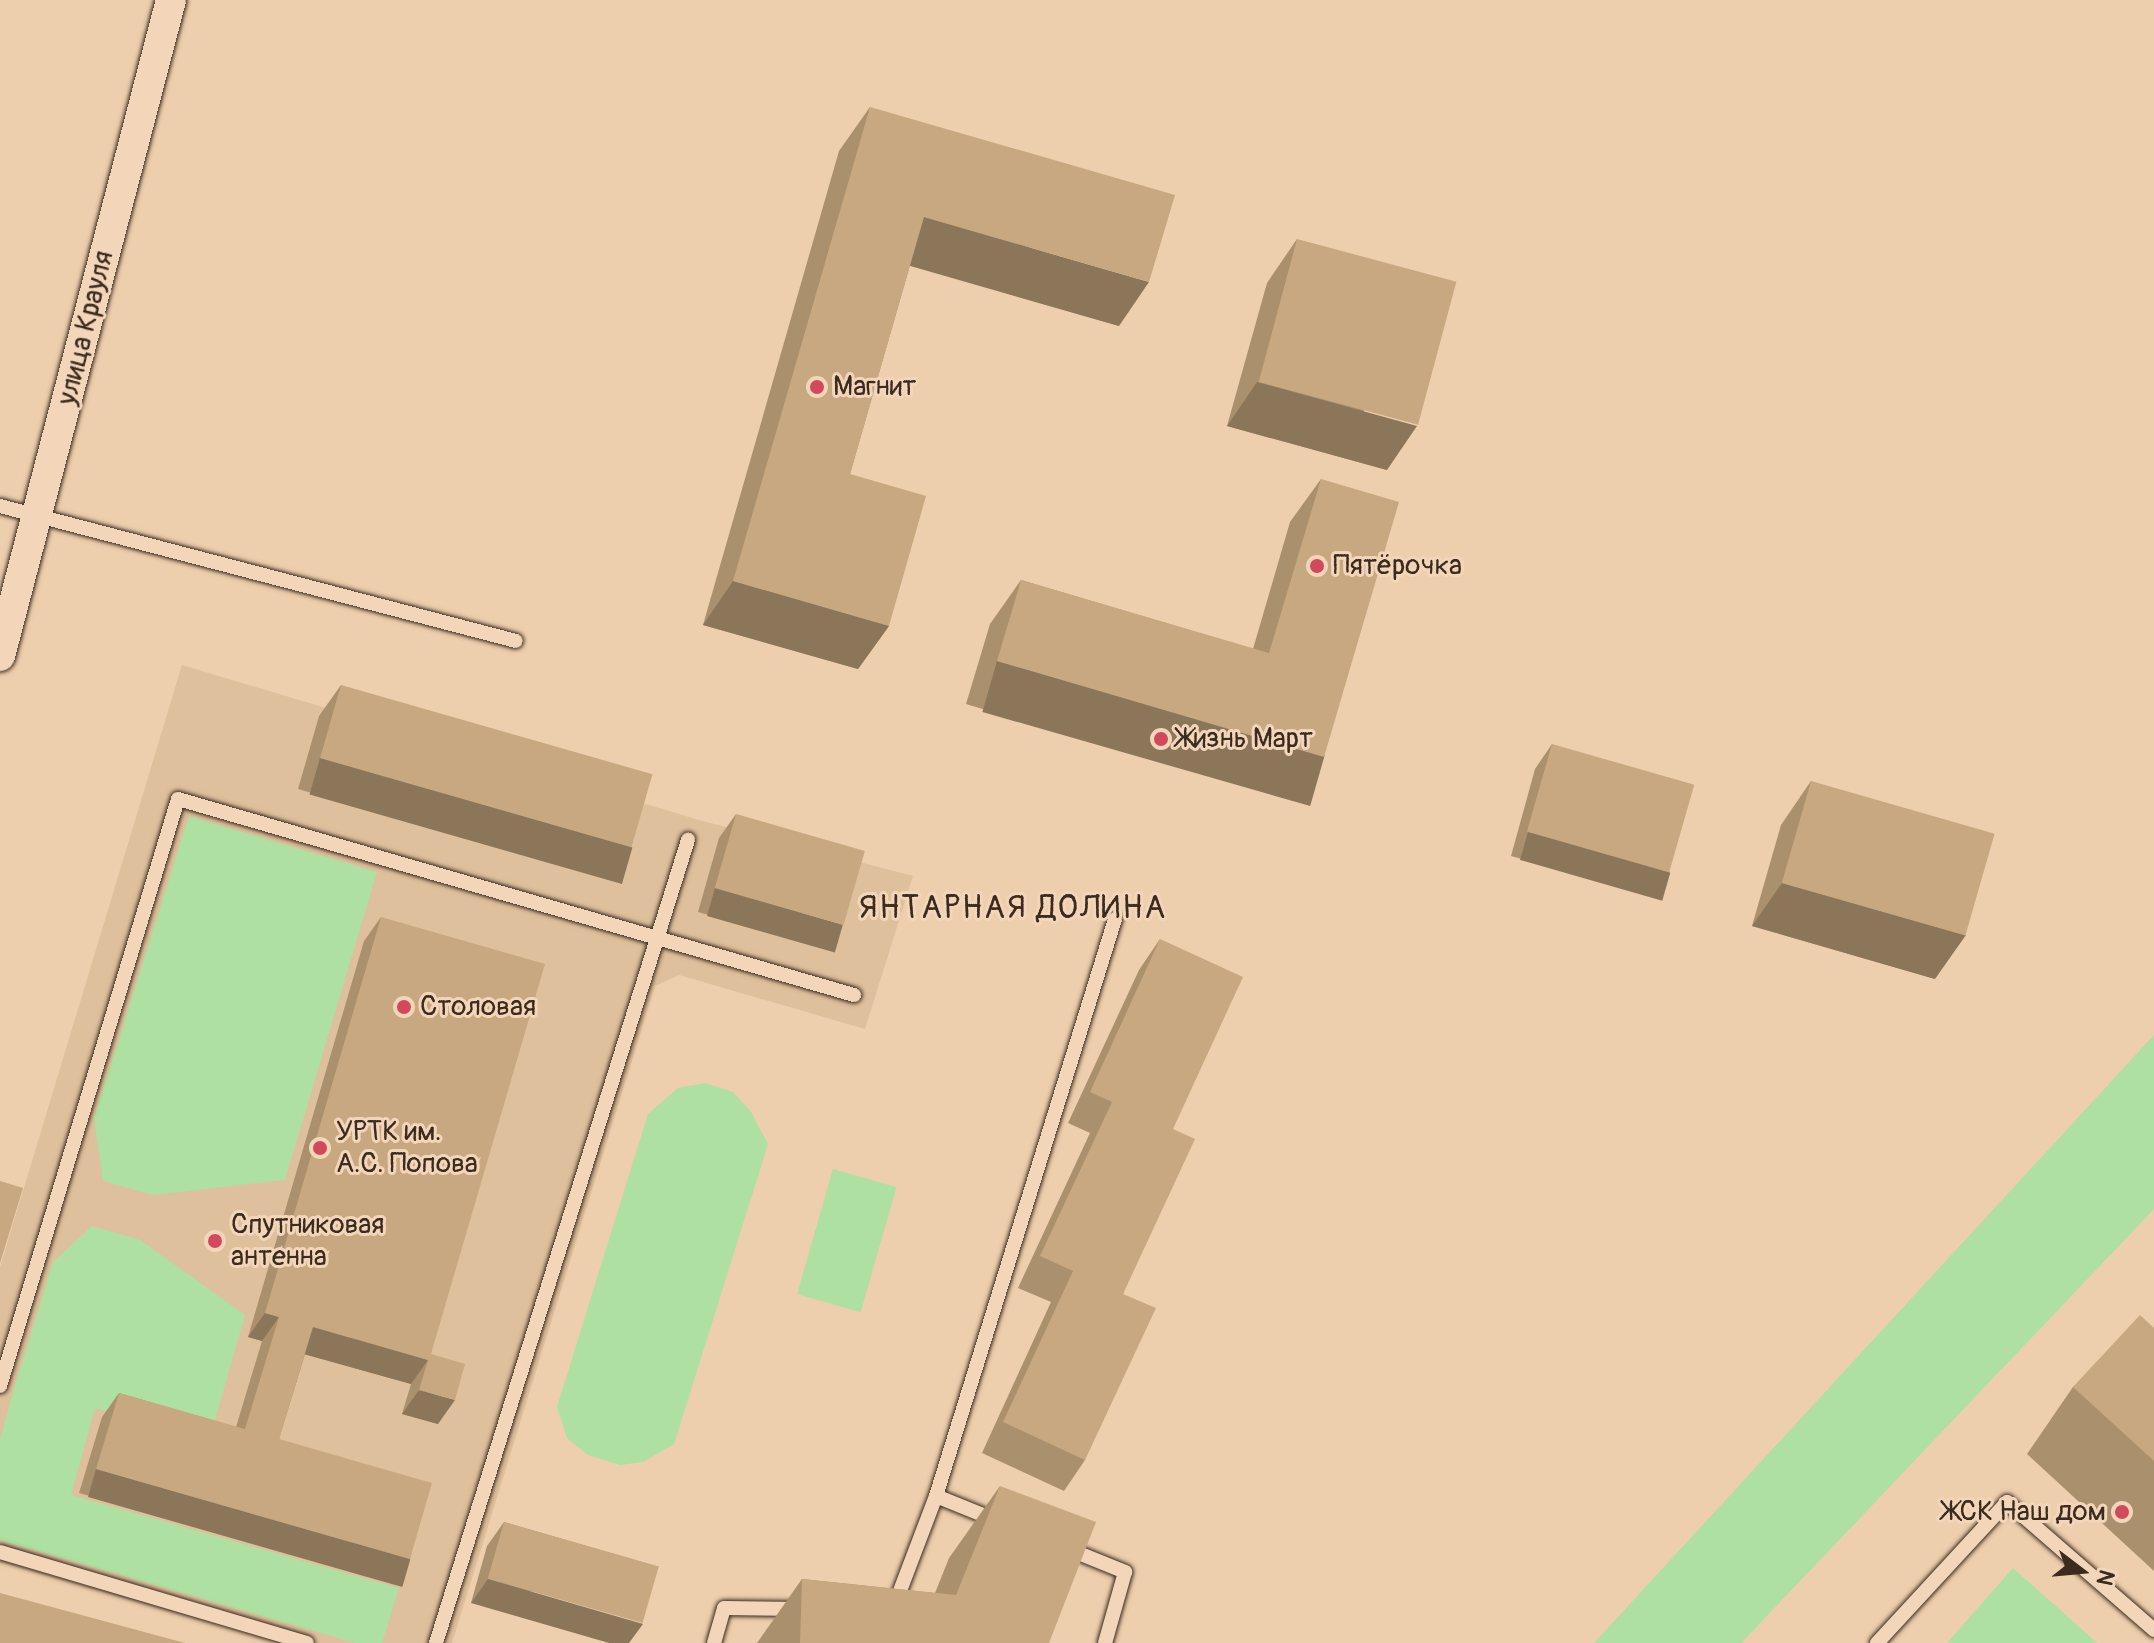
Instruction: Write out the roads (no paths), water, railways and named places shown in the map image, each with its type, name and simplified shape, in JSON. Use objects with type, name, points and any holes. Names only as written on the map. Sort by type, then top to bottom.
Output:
[{"type":"street","name":"улица Крауля","points":[[0,656],[171,0]]},
{"type":"lane","points":[[0,506],[516,641]]},
{"type":"lane","points":[[0,1386],[178,799],[854,995]]},
{"type":"lane","points":[[436,1643],[654,938],[688,840]]},
{"type":"lane","points":[[877,1610],[893,1611],[936,1496],[1115,919]]},
{"type":"lane","points":[[936,1496],[1006,1524]]},
{"type":"lane","points":[[1877,1643],[2007,1502],[2154,1630]]},
{"type":"lane","points":[[1049,1541],[1125,1572],[1105,1643]]},
{"type":"lane","points":[[0,1552],[307,1643]]},
{"type":"lane","points":[[714,1643],[724,1608],[816,1609]]},
{"type":"place","name":"Магнит","points":[[817,387]]},
{"type":"place","name":"Пятёрочка","points":[[1317,566]]},
{"type":"place","name":"Жизнь Март","points":[[1161,739]]},
{"type":"place","name":"Столовая","points":[[404,1007]]},
{"type":"place","name":"УРТК им. А.С. Попова","points":[[320,1148]]},
{"type":"place","name":"Спутниковая антенна","points":[[215,1241]]},
{"type":"place","name":"ЖСК Наш дом","points":[[2122,1512]]},
{"type":"district","name":"ЯНТАРНАЯ ДОЛИНА","points":[[1013,908]]}]
